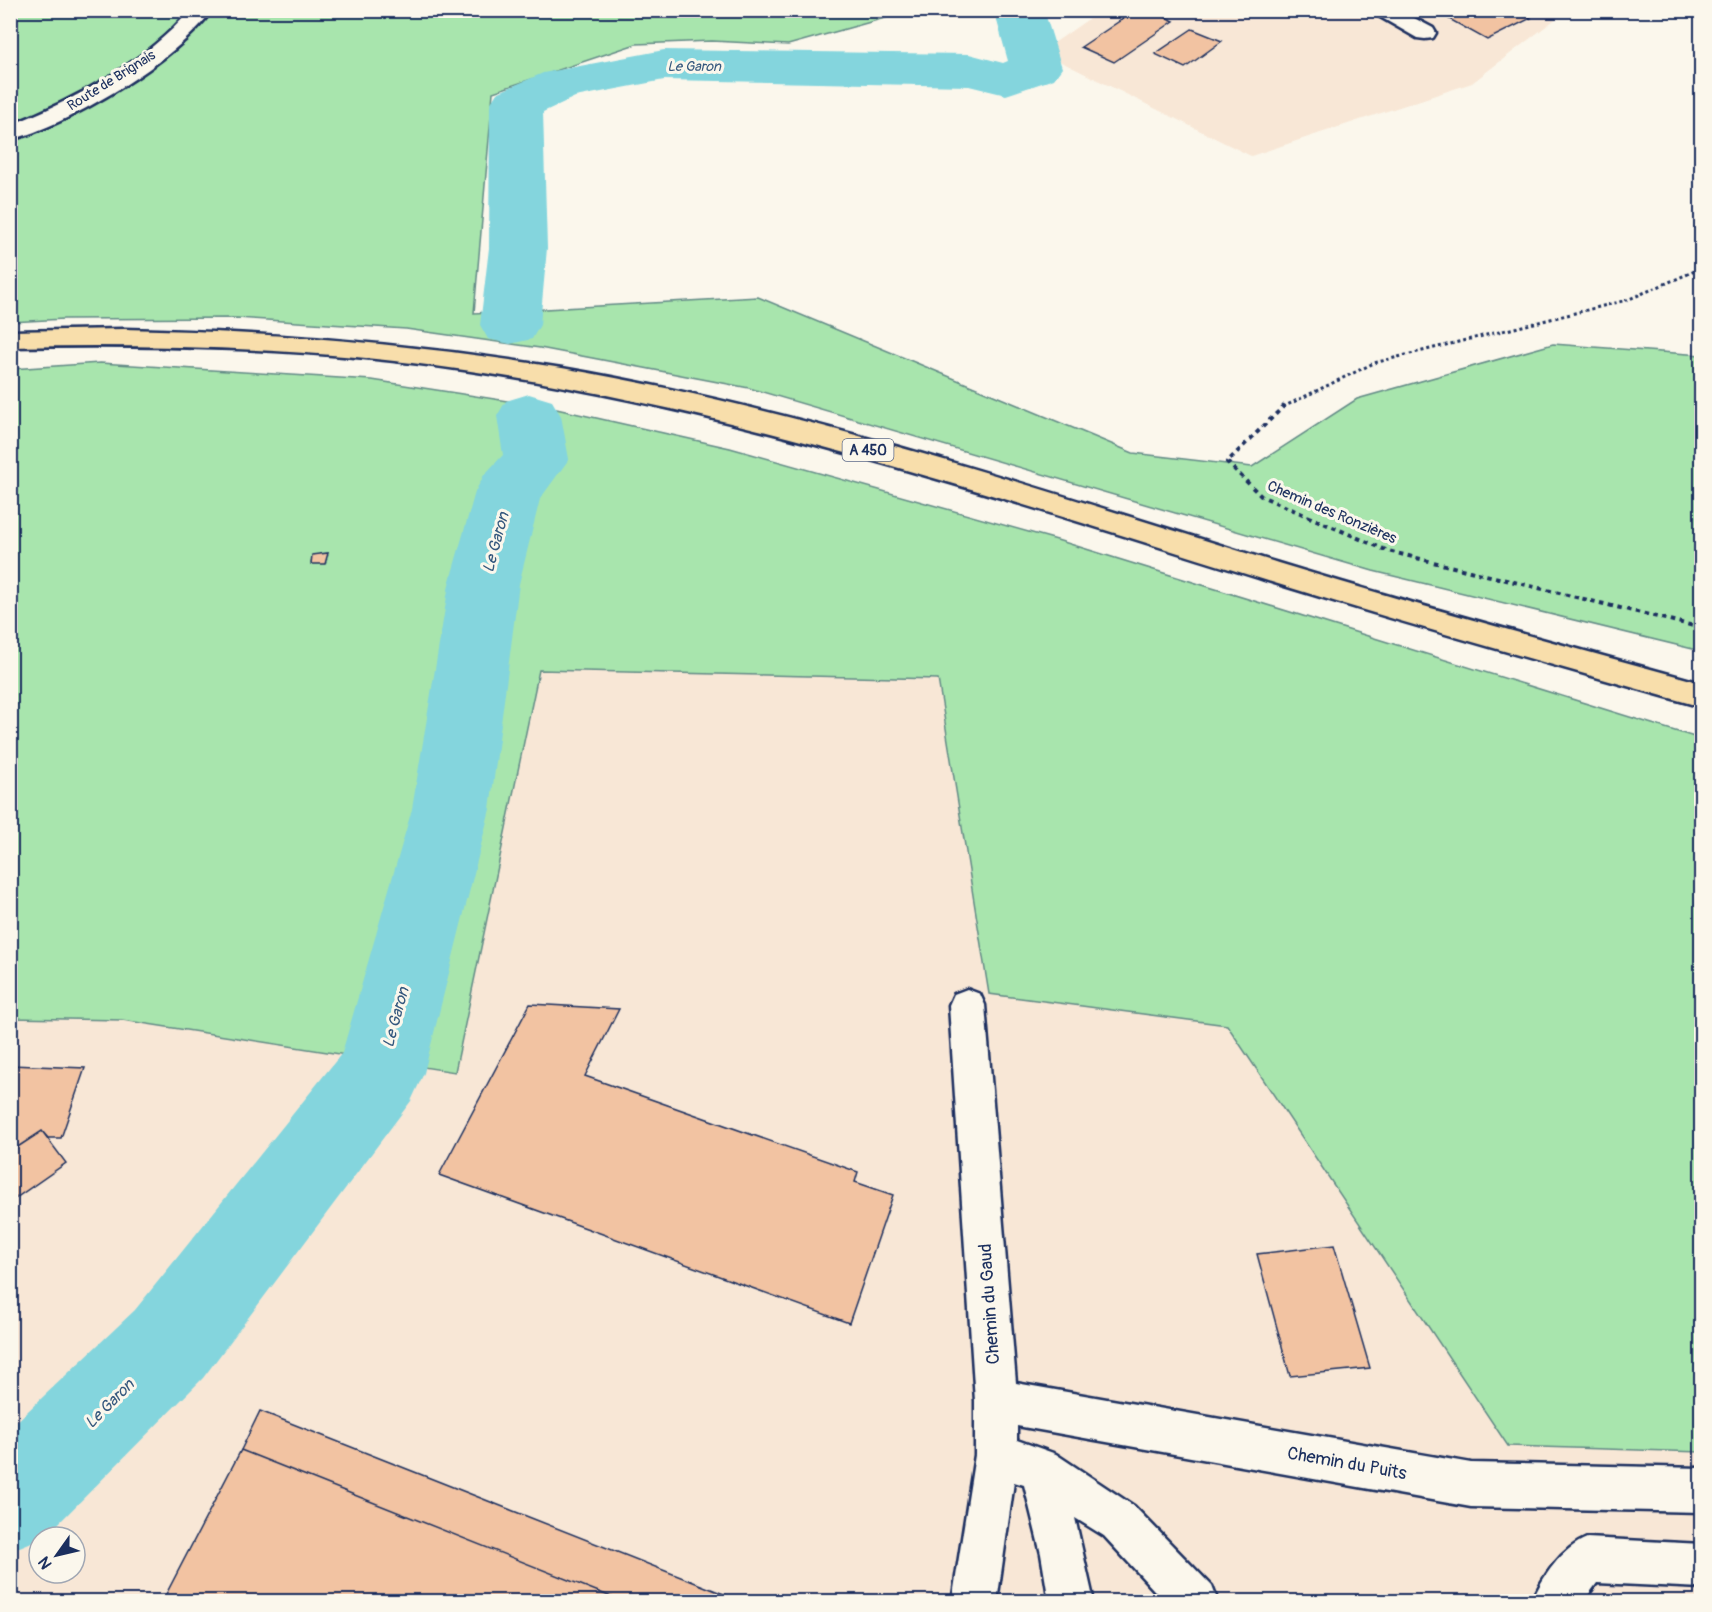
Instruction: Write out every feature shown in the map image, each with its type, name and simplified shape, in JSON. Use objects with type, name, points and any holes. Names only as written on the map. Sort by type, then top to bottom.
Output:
[{"type":"highway","name":"A 450","points":[[10,339],[191,338],[271,341],[353,348],[464,361],[558,376],[654,396],[765,422],[949,472],[1365,601],[1701,694]]},
{"type":"street","name":"Route de Brignais","points":[[10,133],[72,105],[125,75],[167,45],[202,10]]},
{"type":"street","points":[[1382,10],[1425,33]]},
{"type":"street","name":"Chemin du Gaud","points":[[967,1005],[996,1401],[996,1455],[974,1602]]},
{"type":"street","name":"Chemin du Puits","points":[[996,1401],[1471,1485],[1701,1490]]},
{"type":"street","points":[[996,1455],[1041,1468],[1119,1521],[1196,1602]]},
{"type":"street","points":[[1041,1468],[1072,1602]]},
{"type":"street","points":[[1554,1602],[1587,1560],[1701,1566]]},
{"type":"path","name":"Chemin des Ronzières","points":[[1701,268],[1627,300],[1374,363],[1286,404],[1227,462],[1261,496],[1388,551],[1701,628]]},
{"type":"shaded area","points":[[1100,11],[1566,11],[1472,83],[1251,156],[1041,52]]},
{"type":"shaded area","points":[[539,670],[938,679],[989,994],[1227,1025],[1508,1446],[1701,1452],[1701,1601],[11,1602],[11,1018],[122,1020],[455,1072]]},
{"type":"green space","points":[[11,11],[910,11],[788,45],[712,41],[636,44],[493,92],[474,313],[758,297],[1133,453],[1252,467],[1357,399],[1553,344],[1701,355],[1701,651],[1373,571],[749,388],[540,348],[406,329],[237,318],[64,319],[11,322]]},
{"type":"green space","points":[[100,363],[372,380],[552,408],[730,448],[1057,540],[1701,739],[1701,1452],[1508,1446],[1227,1025],[989,994],[938,679],[539,670],[455,1072],[122,1020],[11,1018],[11,369]]},
{"type":"building","points":[[1136,10],[1150,10],[1174,21],[1114,62],[1081,47]]},
{"type":"building","points":[[1433,10],[1516,10],[1531,18],[1487,40]]},
{"type":"building","points":[[1192,29],[1222,41],[1185,68],[1155,54]]},
{"type":"building","points":[[328,553],[325,564],[311,564],[312,555]]},
{"type":"building","points":[[530,1004],[619,1009],[585,1076],[858,1172],[855,1182],[893,1195],[849,1323],[439,1175]]},
{"type":"building","points":[[10,1065],[85,1068],[61,1138],[48,1138],[42,1131],[10,1152]]},
{"type":"building","points":[[42,1131],[66,1163],[10,1202],[10,1152]]},
{"type":"building","points":[[1334,1245],[1370,1368],[1290,1376],[1257,1254]]},
{"type":"building","points":[[260,1411],[744,1602],[624,1602],[241,1450]]},
{"type":"building","points":[[241,1450],[624,1602],[162,1602]]},
{"type":"waterway","name":"Le Garon","points":[[510,325],[518,248],[516,104],[561,84],[664,65],[969,70],[1006,79],[1036,68],[1019,10]]},
{"type":"waterway","name":"Le Garon","points":[[10,1500],[169,1344],[380,1073],[451,809],[484,584],[508,492],[536,459],[529,416]]}]
